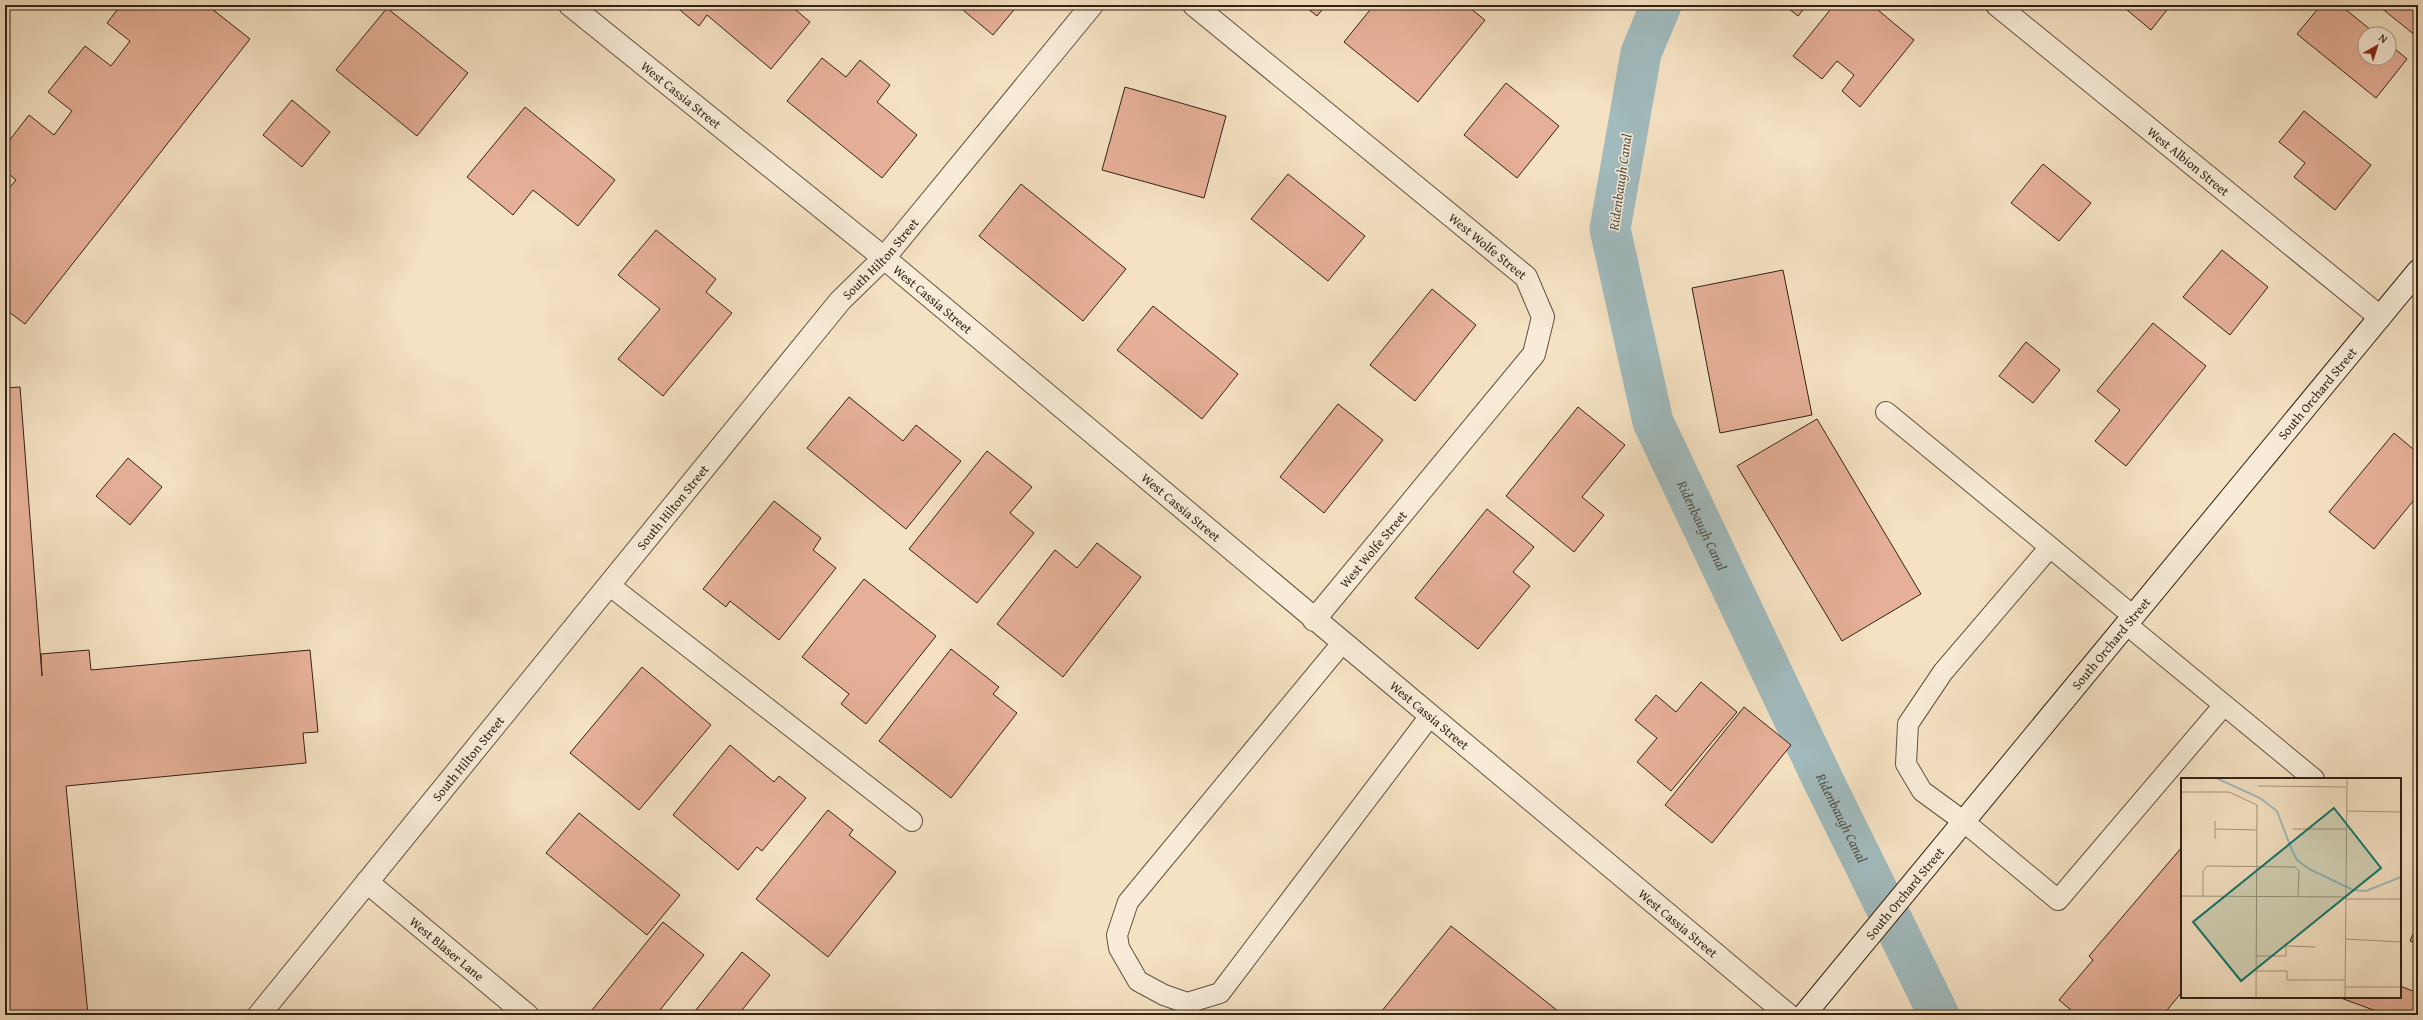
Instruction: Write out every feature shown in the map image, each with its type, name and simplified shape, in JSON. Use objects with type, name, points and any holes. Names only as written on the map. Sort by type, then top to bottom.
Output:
[{"type":"street","name":"West Cassia Street","points":[[570,5],[884,258],[1314,620],[1788,1015]]},
{"type":"street","name":"South Hilton Street","points":[[259,1015],[840,301],[884,258],[1092,5]]},
{"type":"street","name":"West Wolfe Street","points":[[1194,5],[1526,277],[1542,317],[1534,354],[1314,620]]},
{"type":"street","name":"West Albion Street","points":[[1997,5],[2380,316]]},
{"type":"street","name":"South Orchard Street","points":[[1804,1015],[1870,933],[2418,271]]},
{"type":"street","name":"West Blaser Lane","points":[[367,882],[527,1015]]},
{"type":"lane","points":[[1886,412],[2050,547],[2224,705],[2313,778]]},
{"type":"lane","points":[[2050,547],[1943,672],[1908,724],[1906,764],[1922,791],[1963,821],[2058,900],[2224,705]]},
{"type":"lane","points":[[609,585],[912,821]]},
{"type":"lane","points":[[1342,642],[1128,902],[1117,935],[1119,948],[1138,981],[1164,995],[1187,1003],[1220,992],[1430,716]]},
{"type":"building","points":[[121,5],[207,5],[250,39],[25,324],[5,309],[5,193],[16,180],[5,171],[5,146],[29,115],[54,135],[72,111],[48,92],[85,46],[111,66],[130,41],[107,23]]},
{"type":"building","points":[[674,5],[790,5],[810,22],[771,69],[707,15],[699,26]]},
{"type":"building","points":[[957,5],[1018,5],[993,35]]},
{"type":"building","points":[[1303,5],[1326,5],[1317,16]]},
{"type":"building","points":[[1374,5],[1466,5],[1485,20],[1418,102],[1344,42]]},
{"type":"building","points":[[1784,5],[1807,5],[1798,16]]},
{"type":"building","points":[[1834,5],[1872,5],[1914,40],[1860,107],[1842,91],[1854,75],[1837,61],[1822,79],[1793,56]]},
{"type":"building","points":[[2121,5],[2171,5],[2151,30]]},
{"type":"building","points":[[2321,5],[2340,5],[2366,26],[2357,26],[2357,66],[2397,66],[2397,51],[2407,59],[2376,98],[2297,34]]},
{"type":"building","points":[[2382,5],[2418,5],[2418,34],[2416,36],[2380,7]]},
{"type":"building","points":[[387,8],[468,73],[417,136],[336,70]]},
{"type":"building","points":[[822,58],[846,77],[860,60],[890,85],[877,102],[917,135],[882,178],[787,101]]},
{"type":"building","points":[[1506,83],[1559,126],[1517,178],[1464,135]]},
{"type":"building","points":[[1125,87],[1226,116],[1204,198],[1102,170]]},
{"type":"building","points":[[292,100],[330,132],[302,167],[263,135]]},
{"type":"building","points":[[525,107],[615,180],[578,226],[533,190],[513,215],[467,177]]},
{"type":"building","points":[[2304,111],[2371,165],[2335,210],[2294,177],[2305,163],[2279,142]]},
{"type":"building","points":[[2043,164],[2091,203],[2059,241],[2011,203]]},
{"type":"building","points":[[1288,174],[1365,236],[1328,281],[1251,219]]},
{"type":"building","points":[[1021,184],[1126,269],[1083,321],[979,236]]},
{"type":"building","points":[[656,230],[716,279],[706,292],[732,313],[663,396],[618,359],[660,309],[618,275]]},
{"type":"building","points":[[2222,250],[2268,287],[2230,335],[2183,297]]},
{"type":"building","points":[[1783,270],[1812,415],[1720,433],[1692,288]]},
{"type":"building","points":[[1432,289],[1476,325],[1415,401],[1370,365]]},
{"type":"building","points":[[1153,306],[1238,374],[1202,419],[1117,350]]},
{"type":"building","points":[[2153,323],[2206,366],[2126,466],[2095,441],[2120,410],[2097,391]]},
{"type":"building","points":[[2026,342],[2060,370],[2033,403],[1999,376]]},
{"type":"building","points":[[20,387],[42,676],[41,654],[89,650],[91,670],[310,650],[318,732],[303,733],[306,763],[66,786],[88,1015],[5,1015],[5,388]]},
{"type":"building","points":[[849,397],[903,441],[916,425],[961,461],[906,529],[807,448]]},
{"type":"building","points":[[1338,404],[1383,440],[1324,513],[1280,477]]},
{"type":"building","points":[[1578,407],[1625,445],[1582,497],[1604,515],[1574,552],[1506,496]]},
{"type":"building","points":[[1817,419],[1921,594],[1842,641],[1737,466]]},
{"type":"building","points":[[2394,433],[2418,453],[2418,495],[2374,549],[2329,512]]},
{"type":"building","points":[[987,451],[1032,487],[1010,513],[1034,533],[977,603],[909,549]]},
{"type":"building","points":[[128,458],[162,487],[130,525],[96,496]]},
{"type":"building","points":[[774,501],[821,538],[813,550],[836,568],[779,640],[730,601],[726,607],[703,589]]},
{"type":"building","points":[[1487,509],[1534,547],[1513,572],[1530,586],[1478,649],[1415,598]]},
{"type":"building","points":[[1097,543],[1141,577],[1063,677],[997,624],[1055,550],[1077,568]]},
{"type":"building","points":[[864,579],[936,636],[866,724],[841,704],[849,694],[802,657]]},
{"type":"building","points":[[951,649],[999,687],[993,694],[1017,713],[951,798],[879,741]]},
{"type":"building","points":[[642,667],[711,725],[639,810],[570,753]]},
{"type":"building","points":[[1701,682],[1737,712],[1671,791],[1637,762],[1657,738],[1635,720],[1656,695],[1676,712]]},
{"type":"building","points":[[1744,707],[1791,745],[1712,843],[1665,805]]},
{"type":"building","points":[[730,745],[774,782],[779,776],[806,798],[762,851],[757,847],[738,870],[673,815]]},
{"type":"building","points":[[828,810],[853,830],[849,835],[896,872],[828,957],[756,899]]},
{"type":"building","points":[[579,813],[680,895],[647,935],[546,853]]},
{"type":"building","points":[[2181,848],[2181,993],[2163,1015],[2077,1015],[2059,1000],[2093,960],[2089,956]]},
{"type":"building","points":[[663,922],[704,955],[656,1015],[588,1015]]},
{"type":"building","points":[[2418,922],[2418,944],[2410,941]]},
{"type":"building","points":[[1451,926],[1563,1015],[1385,1015],[1381,1012]]},
{"type":"building","points":[[742,952],[770,975],[738,1015],[692,1015]]},
{"type":"building","points":[[2401,986],[2418,993],[2418,1015],[2387,1015],[2341,998],[2401,998]]},
{"type":"waterway","name":"Ridenbaugh Canal","points":[[1661,5],[1641,53],[1610,229],[1653,422],[1823,780],[1939,1015]]}]
